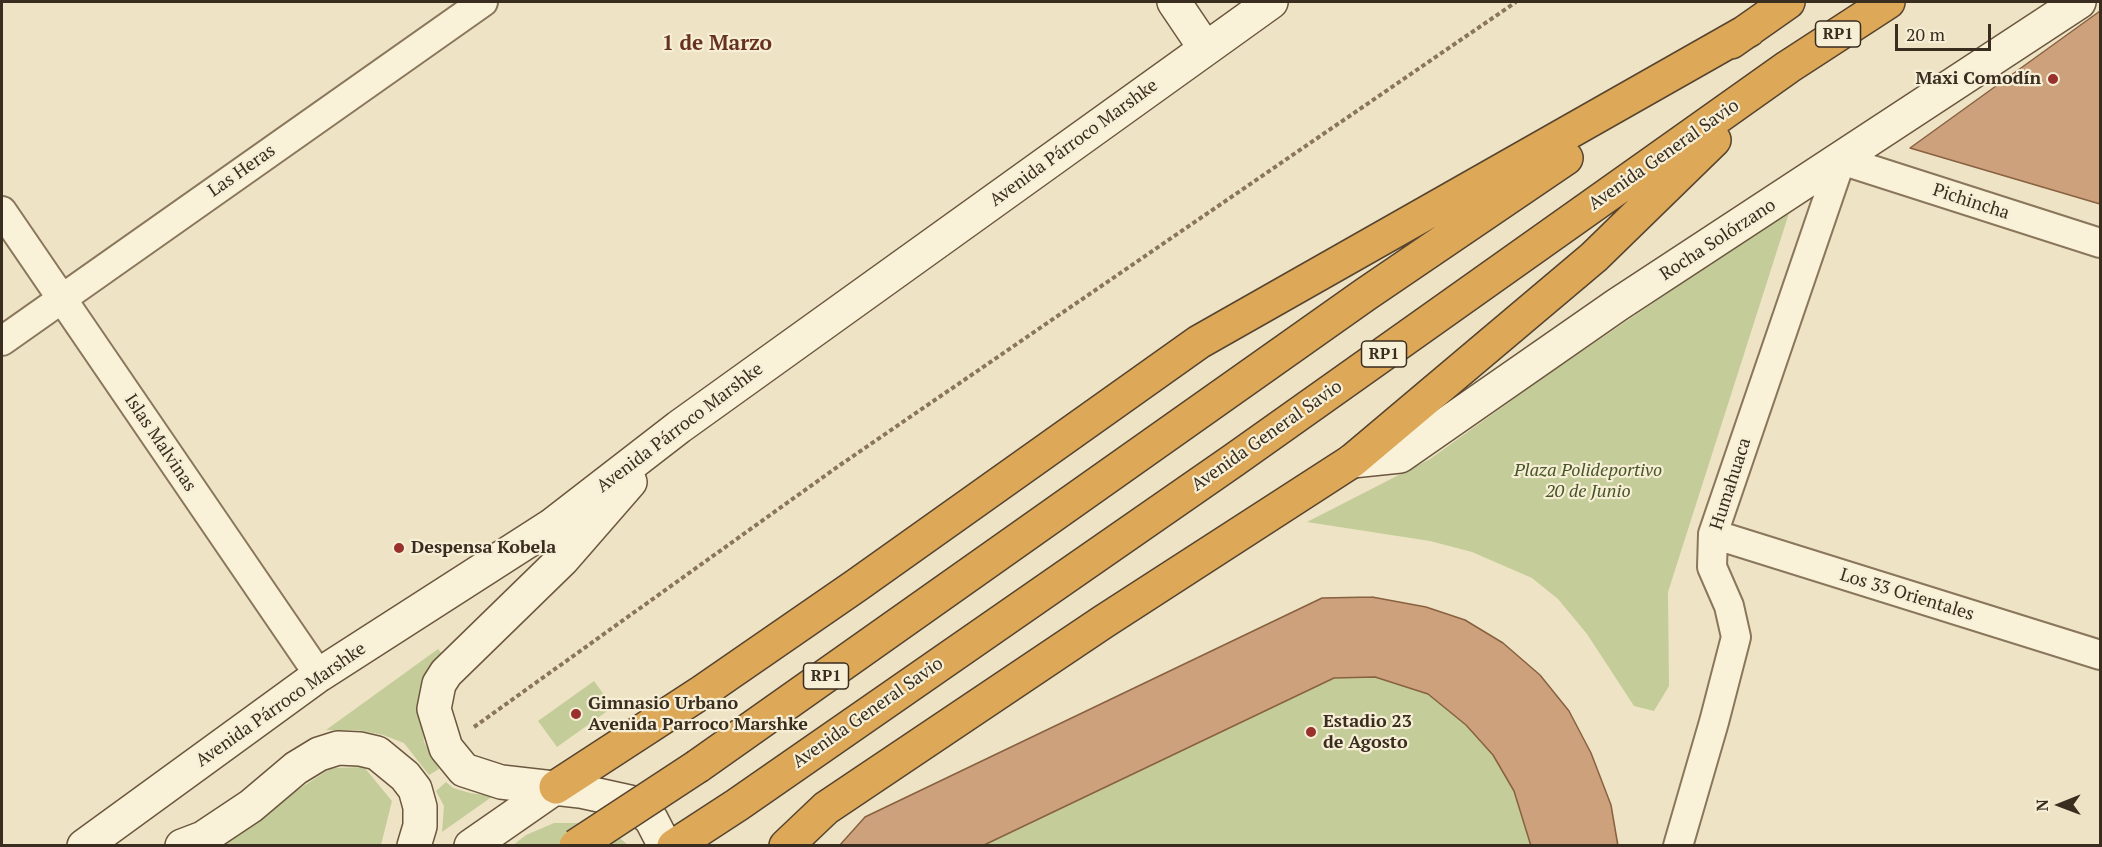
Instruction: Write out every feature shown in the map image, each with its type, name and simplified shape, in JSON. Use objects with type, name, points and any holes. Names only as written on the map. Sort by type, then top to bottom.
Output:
[{"type":"highway","name":"RP1","points":[[576,846],[698,766],[1366,294],[1788,2]]},
{"type":"highway","name":"Avenida General Savio","points":[[674,846],[737,805],[1244,453],[1788,67],[1888,2]]},
{"type":"highway","points":[[556,787],[702,692],[809,618],[1199,342],[1749,30]]},
{"type":"highway","points":[[786,846],[826,808],[1103,622],[1352,461],[1594,257],[1788,67]]},
{"type":"main road","points":[[1174,2],[1205,48]]},
{"type":"main road","name":"Avenida Párroco Marshke","points":[[84,846],[319,675],[551,526],[679,427],[1271,2]]},
{"type":"main road","name":"Rocha Solórzano","points":[[1352,461],[1400,456],[1617,305],[1840,160],[2064,4]]},
{"type":"main road","points":[[665,846],[651,819],[630,802],[556,787],[501,782],[464,770],[446,748],[436,719],[435,698],[439,684],[473,645],[517,606],[563,559],[679,427]]},
{"type":"main road","points":[[182,846],[203,838],[251,806],[296,768],[320,754],[338,748],[360,748],[377,753],[405,776],[415,789],[420,807],[420,826],[414,846]]},
{"type":"main road","points":[[471,846],[556,787]]},
{"type":"street","name":"Las Heras","points":[[2,341],[483,2]]},
{"type":"street","name":"Pichincha","points":[[1840,160],[2100,243]]},
{"type":"street","name":"Humahuaca","points":[[1678,846],[1736,637],[1729,606],[1712,567],[1713,534],[1840,160]]},
{"type":"street","name":"Islas Malvinas","points":[[2,211],[319,675]]},
{"type":"street","name":"Los 33 Orientales","points":[[1713,534],[2100,655]]},
{"type":"path","points":[[469,731],[840,465],[1516,2]]},
{"type":"green space","name":"Plaza Polideportivo 20 de Junio","points":[[1790,210],[1668,592],[1669,686],[1654,711],[1634,706],[1587,634],[1558,599],[1532,578],[1472,552],[1430,541],[1307,522],[1430,459],[1547,375]]},
{"type":"green space","name":"Estadio 23 de Agosto","points":[[1372,597],[1426,607],[1465,620],[1503,643],[1540,675],[1569,711],[1591,753],[1611,805],[1618,845],[839,846],[865,817],[1322,598]]},
{"type":"green space","points":[[438,649],[443,655],[420,706],[424,742],[439,769],[429,775],[404,743],[383,735],[358,730],[326,730]]},
{"type":"green space","name":"Gimnasio Urbano Avenida Parroco Marshke","points":[[594,681],[613,707],[557,747],[538,721]]},
{"type":"green space","points":[[364,767],[392,801],[381,845],[213,846],[331,768]]},
{"type":"green space","points":[[446,782],[453,788],[493,796],[442,832],[444,806],[436,791]]},
{"type":"green space","points":[[554,823],[585,823],[614,833],[628,845],[512,846],[526,835]]},
{"type":"building","name":"Maxi Comodín","points":[[2100,11],[2100,204],[1910,148]]},
{"type":"building","points":[[1372,597],[1426,607],[1465,620],[1503,643],[1540,675],[1569,711],[1591,753],[1611,805],[1618,846],[1531,846],[1514,791],[1493,755],[1466,725],[1428,694],[1375,677],[1334,678],[982,846],[839,846],[865,817],[1322,598]]},
{"type":"place","name":"Maxi Comodín","points":[[2053,79]]},
{"type":"place","name":"Despensa Kobela","points":[[399,548]]},
{"type":"place","name":"Gimnasio Urbano Avenida Parroco Marshke","points":[[576,714]]},
{"type":"place","name":"Estadio 23 de Agosto","points":[[1311,732]]},
{"type":"district","name":"1 de Marzo","points":[[717,44]]}]
